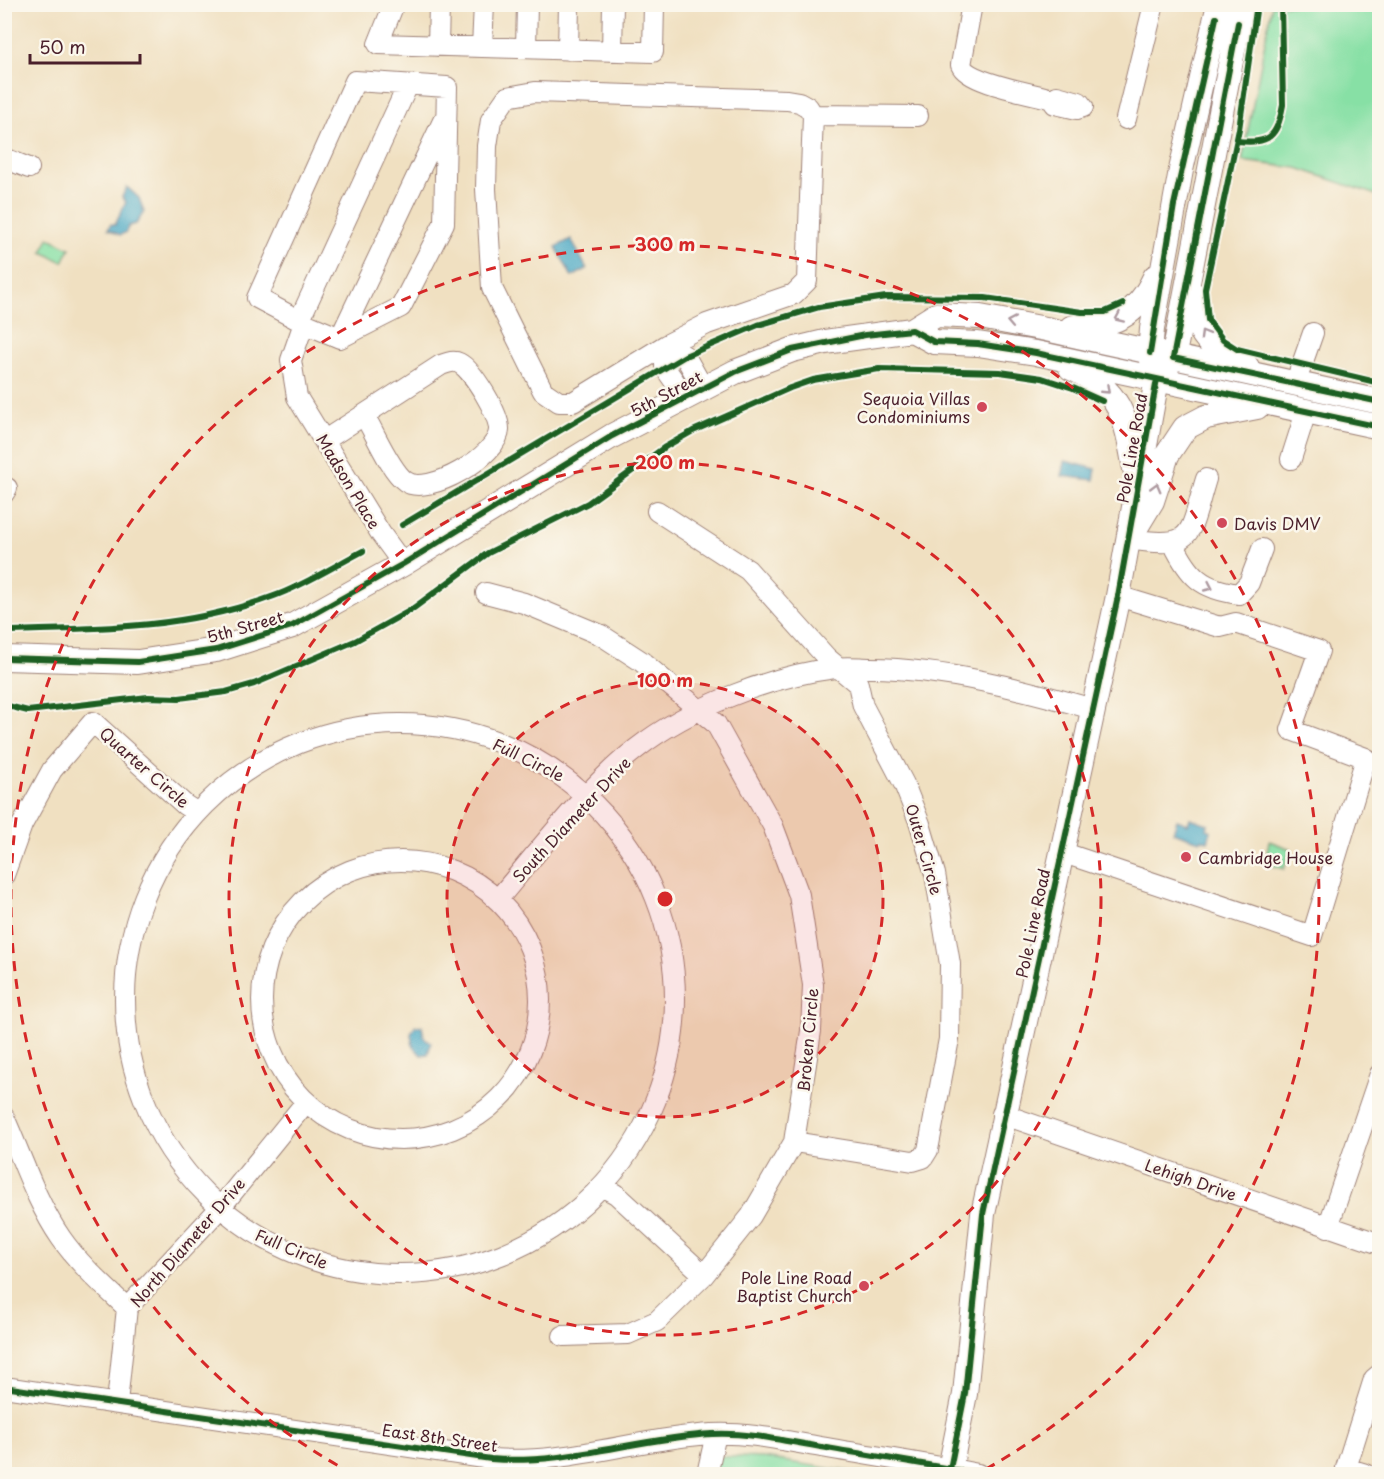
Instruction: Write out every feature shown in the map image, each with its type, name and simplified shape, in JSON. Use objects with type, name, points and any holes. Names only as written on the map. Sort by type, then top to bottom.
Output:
[{"type":"main road","name":"Pole Line Road","points":[[950,1472],[965,1394],[982,1214],[1002,1114],[1118,596],[1157,380],[1161,355],[1164,256],[1189,134],[1229,12]]},
{"type":"main road","name":"Pole Line Road","points":[[1161,355],[1192,260],[1198,231],[1229,12]]},
{"type":"main road","points":[[1189,134],[1201,141],[1189,202],[1190,216],[1198,231]]},
{"type":"main road","points":[[1046,329],[1096,326],[1128,315],[1142,301],[1164,256]]},
{"type":"main road","points":[[1192,260],[1192,302],[1196,321],[1204,338],[1228,357],[1268,378]]},
{"type":"main road","name":"5th Street","points":[[4,658],[138,662],[216,650],[292,627],[403,564],[612,436],[735,372],[792,350],[855,337],[912,330],[936,315],[981,317],[1046,329],[1380,402]]},
{"type":"main road","points":[[912,330],[934,342],[978,344],[1036,353],[1380,427]]},
{"type":"main road","points":[[1036,353],[1081,373],[1110,393],[1126,420],[1137,483]]},
{"type":"main road","points":[[1129,539],[1152,501],[1167,454],[1185,428],[1206,417],[1229,410],[1276,404]]},
{"type":"street","points":[[394,4],[378,44],[652,52],[654,4]]},
{"type":"street","points":[[438,46],[439,4]]},
{"type":"street","points":[[482,47],[483,4]]},
{"type":"street","points":[[526,48],[527,4]]},
{"type":"street","points":[[568,50],[569,4]]},
{"type":"street","points":[[612,51],[613,4]]},
{"type":"street","points":[[972,4],[961,65],[963,70],[976,78],[1052,99]]},
{"type":"street","points":[[1126,119],[1155,4]]},
{"type":"street","points":[[355,81],[408,85],[447,87],[444,223],[401,307],[340,338],[301,322],[257,298],[355,81]]},
{"type":"street","points":[[301,322],[408,85]]},
{"type":"street","points":[[535,92],[787,100],[799,102],[808,107],[813,115],[807,281],[794,294],[707,324],[666,345],[573,402],[559,402],[543,391],[492,288],[486,189],[487,146],[491,120],[507,97],[535,92]]},
{"type":"street","points":[[340,338],[446,113]]},
{"type":"street","points":[[813,115],[918,116]]},
{"type":"street","points":[[4,158],[29,168]]},
{"type":"street","name":"Madson Place","points":[[301,322],[291,360],[297,397],[381,534],[403,564]]},
{"type":"street","points":[[1295,384],[1313,333]]},
{"type":"street","points":[[666,345],[685,356],[694,393]]},
{"type":"street","points":[[324,440],[441,365],[452,362],[460,364],[472,375],[494,413],[499,429],[497,439],[490,451],[440,482],[418,486],[405,481],[364,415]]},
{"type":"street","points":[[1291,459],[1306,412]]},
{"type":"street","points":[[1129,539],[1173,543],[1190,530],[1206,479]]},
{"type":"street","name":"Outer Circle","points":[[657,511],[748,570],[837,667],[858,684],[863,706],[885,744],[920,824],[935,874],[950,964],[949,1039],[928,1150],[923,1158],[913,1161],[794,1142]]},
{"type":"street","points":[[1173,543],[1189,571],[1199,582],[1220,591],[1239,594],[1249,583],[1262,549]]},
{"type":"street","name":"Broken Circle","points":[[486,592],[524,603],[601,635],[648,667],[716,724],[772,826],[799,894],[813,985],[811,1031],[794,1142],[750,1216],[704,1275],[657,1321],[628,1334],[564,1336]]},
{"type":"street","points":[[1061,852],[1312,936],[1366,758],[1291,730],[1319,651],[1236,622],[1220,627],[1118,596]]},
{"type":"street","name":"South Diameter Drive","points":[[498,899],[587,796],[636,749],[698,711],[729,696],[788,677],[837,667],[933,672],[1093,709]]},
{"type":"street","name":"Quarter Circle","points":[[4,875],[22,825],[52,770],[93,722],[185,805],[196,812]]},
{"type":"street","name":"Full Circle","points":[[419,724],[480,735],[537,760],[579,784],[587,796],[602,805],[628,843],[652,888],[674,957],[676,1019],[665,1080],[640,1137],[603,1187],[558,1226],[513,1250],[446,1271],[386,1274],[326,1265],[270,1242],[224,1215],[220,1208],[207,1200],[177,1161],[145,1107],[128,1046],[124,983],[135,921],[159,863],[196,812],[243,772],[298,742],[368,726],[419,724]]},
{"type":"street","points":[[394,861],[426,863],[452,870],[476,882],[498,899],[512,915],[533,953],[541,986],[540,1020],[531,1052],[515,1082],[492,1106],[464,1125],[432,1136],[398,1140],[365,1135],[333,1122],[306,1102],[285,1077],[270,1048],[262,1016],[262,984],[270,952],[284,923],[305,898],[331,879],[362,866],[394,861]]},
{"type":"street","points":[[1328,1227],[1380,1074]]},
{"type":"street","name":"North Diameter Drive","points":[[117,1403],[127,1308],[220,1208],[306,1102]]},
{"type":"street","name":"Lehigh Drive","points":[[1002,1114],[1380,1244]]},
{"type":"street","points":[[4,1117],[38,1196],[61,1238],[90,1272],[127,1308]]},
{"type":"street","points":[[603,1187],[616,1194],[704,1275]]},
{"type":"street","points":[[1366,1474],[1346,1468],[1374,1379],[1380,1374]]},
{"type":"street","name":"East 8th Street","points":[[4,1387],[524,1462],[554,1460],[676,1436],[716,1434],[758,1436],[950,1472],[978,1474]]},
{"type":"street","points":[[707,1474],[716,1434]]},
{"type":"green space","points":[[1272,5],[1379,5],[1379,196],[1297,168],[1242,161]]},
{"type":"green space","points":[[49,238],[70,248],[63,262],[42,252]]},
{"type":"green space","points":[[1269,841],[1291,849],[1284,869],[1265,863]]},
{"type":"green space","points":[[706,1456],[764,1458],[864,1474],[703,1474]]},
{"type":"water","points":[[127,187],[139,198],[144,212],[136,224],[129,226],[125,233],[120,235],[108,229],[111,224],[115,225],[126,202],[122,197]]},
{"type":"water","points":[[571,239],[587,269],[572,277],[556,247]]},
{"type":"water","points":[[1065,461],[1096,469],[1094,480],[1062,476]]},
{"type":"water","points":[[1190,818],[1208,824],[1207,829],[1211,831],[1208,841],[1201,839],[1200,841],[1173,832],[1177,820],[1188,824]]},
{"type":"water","points":[[415,1026],[422,1026],[424,1037],[431,1043],[428,1054],[421,1055],[413,1046],[411,1034]]},
{"type":"cycle path","points":[[1257,4],[1239,129],[1205,289],[1208,320],[1223,340],[1237,349],[1380,383]]},
{"type":"cycle path","points":[[1237,141],[1264,140],[1274,132],[1281,116],[1283,105],[1281,4]]},
{"type":"cycle path","points":[[1150,353],[1174,205],[1216,18]]},
{"type":"cycle path","points":[[1238,23],[1173,358],[1380,402]]},
{"type":"cycle path","points":[[402,525],[685,356],[758,325],[819,307],[886,297],[985,298],[1082,312],[1105,312],[1123,304]]},
{"type":"cycle path","points":[[4,658],[138,662],[216,650],[292,626],[403,564],[612,436],[735,372],[792,350],[865,335],[912,330],[934,342],[978,344],[1036,353],[1380,427]]},
{"type":"cycle path","points":[[4,705],[28,711],[148,697],[179,698],[226,692],[254,684],[355,641],[411,610],[488,553],[588,503],[665,447],[693,431],[813,380],[879,369],[1000,372],[1042,378],[1102,401]]},
{"type":"cycle path","points":[[949,1474],[965,1394],[983,1214],[1118,596],[1157,379]]},
{"type":"cycle path","points":[[4,631],[107,628],[208,615],[286,592],[363,551]]},
{"type":"cycle path","points":[[4,1387],[491,1459],[547,1458],[684,1436],[739,1434],[978,1474]]},
{"type":"place","name":"Sequoia Villas Condominiums","points":[[982,407]]},
{"type":"place","name":"Davis DMV","points":[[1222,523]]},
{"type":"place","name":"Cambridge House","points":[[1186,857]]},
{"type":"place","name":"Pole Line Road Baptist Church","points":[[864,1286]]}]
